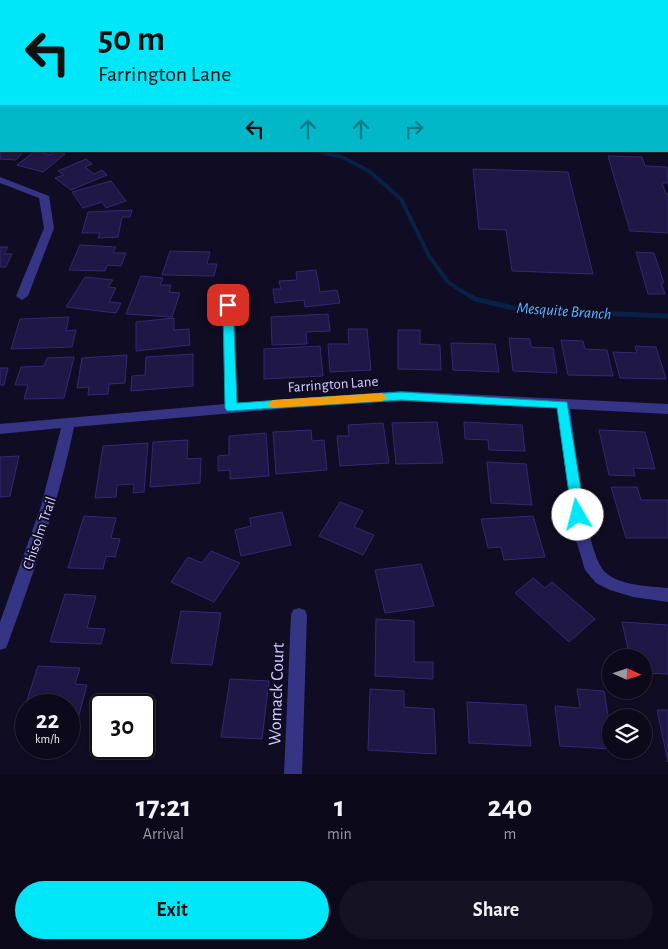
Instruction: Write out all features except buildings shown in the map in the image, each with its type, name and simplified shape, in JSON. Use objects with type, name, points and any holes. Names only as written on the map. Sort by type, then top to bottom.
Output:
[{"type":"street","points":[[0,180],[44,196],[49,228],[22,296]]},
{"type":"street","points":[[228,305],[231,408]]},
{"type":"street","name":"Farrington Lane","points":[[0,429],[231,408],[401,396],[668,409]]},
{"type":"street","points":[[563,404],[581,533],[590,565],[602,578],[615,585],[633,590],[668,595]]},
{"type":"street","name":"Chisolm Trail","points":[[0,643],[42,528],[60,467],[69,422]]},
{"type":"street","name":"Womack Court","points":[[293,774],[299,614]]},
{"type":"waterway","name":"Mesquite Branch","points":[[322,152],[342,157],[369,171],[401,199],[429,256],[449,283],[471,297]]},
{"type":"waterway","name":"Mesquite Branch","points":[[469,295],[475,299],[522,310],[668,316]]},
{"type":"slow traffic","points":[[273,404],[382,397]]},
{"type":"route","points":[[228,305],[231,408],[401,396],[563,404],[578,515]]}]
